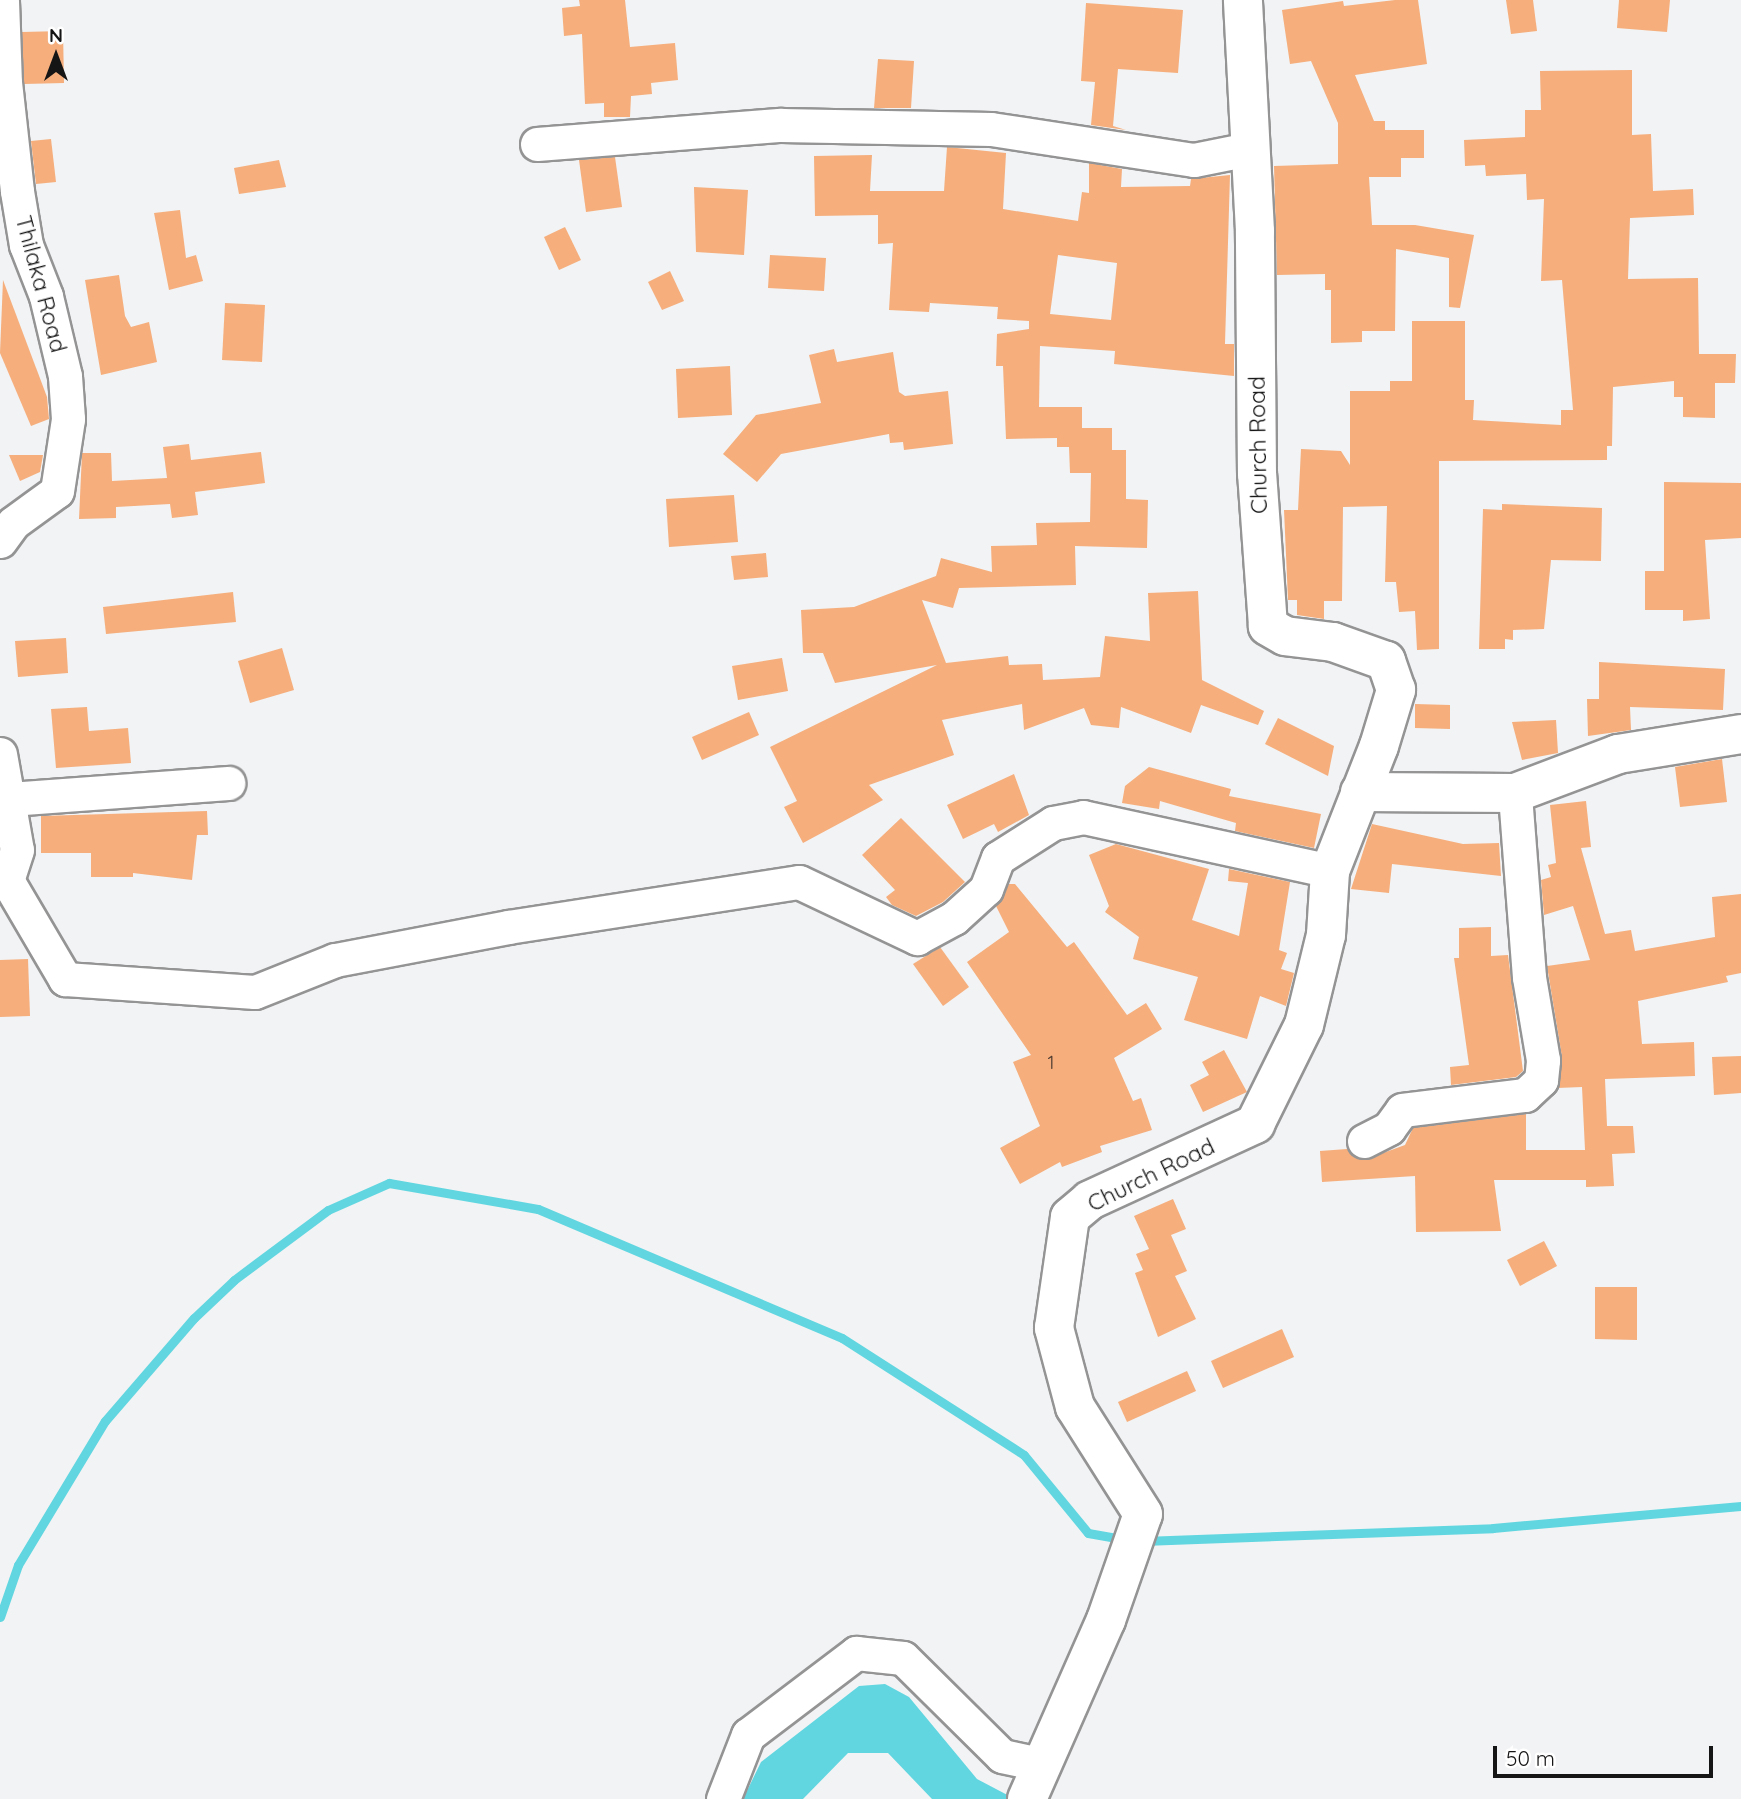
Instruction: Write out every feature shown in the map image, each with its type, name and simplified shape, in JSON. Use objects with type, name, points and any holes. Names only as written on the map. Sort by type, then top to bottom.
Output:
[{"type":"street","name":"Thilaka Road","points":[[0,541],[13,523],[57,491],[68,419],[62,363],[46,296],[26,246],[17,191],[2,0]]},
{"type":"street","name":"Church Road","points":[[1027,1799],[1106,1620],[1143,1514],[1075,1407],[1054,1328],[1070,1217],[1090,1200],[1255,1124],[1304,1025],[1326,935],[1330,871],[1396,691],[1394,673],[1386,661],[1364,650],[1284,636],[1268,626],[1263,596],[1243,0]]},
{"type":"street","points":[[537,144],[781,125],[991,129],[1194,160],[1249,149]]},
{"type":"street","points":[[1360,792],[1515,793],[1618,754],[1741,734]]},
{"type":"street","points":[[0,754],[17,850],[4,878],[65,979],[255,992],[335,960],[509,927],[799,883],[908,938],[917,938],[954,918],[986,889],[998,858],[1053,822],[1083,817],[1330,871]]},
{"type":"street","points":[[9,799],[228,783]]},
{"type":"street","points":[[1364,1141],[1389,1128],[1402,1110],[1525,1095],[1541,1080],[1543,1060],[1530,977],[1515,793]]},
{"type":"street","points":[[723,1799],[748,1735],[856,1653],[903,1658],[1002,1756],[1041,1764]]},
{"type":"water","points":[[885,1684],[909,1697],[977,1779],[1015,1799],[932,1799],[888,1753],[848,1753],[803,1799],[743,1799],[761,1762],[859,1686]]},
{"type":"building","points":[[579,0],[625,0],[630,47],[675,43],[678,80],[651,83],[652,94],[631,96],[630,117],[604,117],[604,103],[585,104],[582,34],[564,36],[562,8],[580,6]]},
{"type":"building","points":[[1418,0],[1427,64],[1355,75],[1374,121],[1385,121],[1385,130],[1424,130],[1424,158],[1401,158],[1401,177],[1369,177],[1372,225],[1415,225],[1474,235],[1460,308],[1449,307],[1449,258],[1396,249],[1395,331],[1362,331],[1362,342],[1331,343],[1331,290],[1325,290],[1325,274],[1277,275],[1274,166],[1338,164],[1338,123],[1311,61],[1290,64],[1282,10],[1343,1],[1344,6]]},
{"type":"building","points":[[1506,0],[1533,0],[1537,31],[1511,34]]},
{"type":"building","points":[[1619,0],[1670,0],[1667,32],[1617,28]]},
{"type":"building","points":[[1086,3],[1183,10],[1178,73],[1118,69],[1113,126],[1126,130],[1091,125],[1095,82],[1081,81]]},
{"type":"building","points":[[63,31],[64,83],[24,84],[22,32]]},
{"type":"building","points":[[878,59],[914,61],[911,108],[874,108]]},
{"type":"building","points":[[1632,70],[1632,135],[1651,134],[1653,191],[1693,189],[1694,215],[1630,218],[1628,279],[1698,278],[1699,354],[1736,354],[1735,383],[1715,383],[1715,418],[1683,417],[1683,397],[1674,397],[1674,381],[1613,387],[1612,446],[1607,446],[1607,460],[1439,461],[1439,649],[1417,650],[1415,611],[1399,612],[1396,582],[1385,582],[1387,506],[1343,507],[1342,601],[1324,601],[1324,619],[1297,615],[1297,600],[1288,600],[1284,510],[1298,510],[1301,449],[1341,451],[1350,465],[1350,391],[1390,391],[1390,381],[1412,381],[1412,321],[1465,321],[1465,400],[1474,400],[1473,420],[1561,425],[1561,410],[1573,410],[1562,280],[1541,281],[1544,199],[1527,200],[1526,174],[1486,176],[1485,165],[1465,166],[1464,140],[1525,137],[1525,110],[1541,110],[1540,71]]},
{"type":"building","points":[[51,139],[56,182],[36,184],[31,141]]},
{"type":"building","points":[[947,147],[1006,153],[1003,209],[1078,221],[1082,192],[1089,193],[1089,163],[1122,169],[1121,187],[1190,186],[1191,179],[1230,175],[1225,344],[1234,344],[1234,376],[1114,364],[1115,351],[1040,346],[1039,407],[1082,407],[1082,428],[1112,428],[1112,450],[1126,450],[1126,499],[1148,500],[1147,548],[1075,546],[1076,585],[959,588],[953,608],[922,600],[946,663],[1008,656],[1009,665],[1042,664],[1043,680],[1100,677],[1105,636],[1150,641],[1148,593],[1198,591],[1202,680],[1264,711],[1258,725],[1201,705],[1191,733],[1121,707],[1119,728],[1091,725],[1084,708],[1024,730],[1022,704],[942,720],[954,755],[869,785],[883,800],[803,843],[784,807],[797,801],[770,747],[937,665],[835,683],[823,653],[803,653],[801,610],[854,607],[936,576],[941,558],[992,572],[991,546],[1037,545],[1036,523],[1090,522],[1091,473],[1070,473],[1069,447],[1057,447],[1057,438],[1006,439],[1003,366],[996,366],[997,334],[1029,329],[1029,321],[997,319],[998,307],[930,303],[929,312],[889,310],[893,243],[878,244],[878,215],[815,216],[814,156],[872,155],[870,191],[944,191]],"holes":[[[1058,255],[1117,263],[1111,320],[1050,314]]]},
{"type":"building","points":[[615,157],[622,207],[586,212],[579,160]]},
{"type":"building","points":[[279,160],[286,187],[239,194],[234,168]]},
{"type":"building","points":[[694,187],[748,190],[744,255],[696,252]]},
{"type":"building","points":[[180,210],[186,258],[196,255],[203,281],[169,290],[154,213]]},
{"type":"building","points":[[565,227],[581,260],[559,270],[544,237]]},
{"type":"building","points":[[770,255],[826,258],[824,291],[768,288]]},
{"type":"building","points":[[670,271],[684,301],[662,310],[648,282]]},
{"type":"building","points":[[119,275],[125,316],[131,327],[149,322],[157,362],[101,375],[85,280]]},
{"type":"building","points":[[3,280],[47,397],[49,419],[31,426],[0,353]]},
{"type":"building","points":[[225,303],[265,305],[262,362],[222,360]]},
{"type":"building","points":[[834,349],[837,362],[893,352],[899,392],[905,396],[948,391],[953,444],[904,450],[903,442],[890,443],[889,434],[781,454],[757,482],[723,454],[756,415],[821,403],[809,355]]},
{"type":"building","points":[[730,366],[732,415],[678,418],[676,369]]},
{"type":"building","points":[[189,444],[191,460],[261,452],[265,483],[195,492],[198,515],[172,518],[170,504],[116,507],[116,518],[79,519],[82,453],[111,453],[112,481],[167,478],[163,447]]},
{"type":"building","points":[[9,455],[43,455],[40,472],[20,481]]},
{"type":"building","points":[[1664,482],[1741,483],[1741,538],[1705,540],[1710,619],[1683,621],[1683,610],[1645,610],[1645,571],[1664,571]]},
{"type":"building","points":[[734,495],[738,542],[669,547],[666,499]]},
{"type":"building","points":[[1502,504],[1602,508],[1601,561],[1551,560],[1544,629],[1513,630],[1513,640],[1505,639],[1505,649],[1479,649],[1483,509],[1502,510]]},
{"type":"building","points":[[766,553],[768,577],[734,580],[731,556]]},
{"type":"building","points":[[233,592],[236,622],[106,634],[103,607]]},
{"type":"building","points":[[66,638],[68,673],[18,677],[15,641]]},
{"type":"building","points":[[282,648],[294,690],[250,703],[238,661]]},
{"type":"building","points":[[782,658],[788,691],[738,700],[732,666]]},
{"type":"building","points":[[1599,662],[1725,669],[1723,710],[1630,707],[1631,730],[1588,736],[1587,699],[1599,699]]},
{"type":"building","points":[[1415,704],[1450,705],[1450,729],[1415,728]]},
{"type":"building","points":[[87,707],[89,731],[128,728],[131,763],[56,768],[51,709]]},
{"type":"building","points":[[749,712],[759,735],[702,760],[692,737]]},
{"type":"building","points":[[1278,718],[1334,746],[1328,776],[1265,744]]},
{"type":"building","points":[[1556,720],[1558,753],[1522,760],[1512,722]]},
{"type":"building","points":[[1722,759],[1727,802],[1680,807],[1675,767]]},
{"type":"building","points":[[1149,767],[1231,789],[1229,796],[1321,814],[1314,848],[1235,831],[1236,823],[1160,801],[1159,809],[1122,803],[1125,786]]},
{"type":"building","points":[[1014,774],[1029,815],[998,832],[994,824],[963,839],[947,805]]},
{"type":"building","points":[[1586,801],[1591,847],[1581,848],[1605,934],[1631,930],[1635,951],[1715,937],[1712,897],[1741,894],[1741,973],[1726,976],[1728,982],[1638,1001],[1642,1044],[1694,1042],[1695,1076],[1605,1079],[1607,1126],[1633,1126],[1635,1153],[1612,1154],[1614,1186],[1586,1187],[1586,1180],[1494,1180],[1501,1231],[1416,1232],[1415,1176],[1322,1182],[1320,1151],[1347,1149],[1364,1160],[1405,1145],[1413,1128],[1526,1114],[1526,1150],[1585,1150],[1582,1087],[1557,1088],[1562,1057],[1547,966],[1590,960],[1573,906],[1544,915],[1541,880],[1551,877],[1548,865],[1556,863],[1550,805]]},
{"type":"building","points":[[207,811],[208,835],[197,835],[192,880],[133,873],[133,877],[91,877],[91,853],[41,853],[41,816]]},
{"type":"building","points":[[901,818],[965,882],[943,902],[916,916],[892,905],[886,897],[895,890],[862,855]]},
{"type":"building","points":[[1372,824],[1463,844],[1499,843],[1501,876],[1392,864],[1389,893],[1351,889]]},
{"type":"building","points":[[1116,844],[1209,869],[1192,920],[1239,936],[1248,883],[1228,881],[1229,869],[1290,882],[1279,950],[1287,953],[1281,969],[1294,973],[1286,1006],[1260,996],[1247,1039],[1184,1020],[1198,977],[1133,959],[1139,937],[1105,912],[1109,906],[1089,855]]},
{"type":"building","points":[[1009,884],[1015,884],[1067,947],[1074,942],[1127,1015],[1146,1003],[1162,1029],[1114,1058],[1133,1101],[1141,1098],[1152,1130],[1100,1146],[1102,1152],[1062,1167],[1060,1162],[1020,1184],[1000,1148],[1040,1126],[1013,1062],[1031,1055],[967,962],[1009,932],[996,906]]},
{"type":"building","points":[[1491,927],[1491,956],[1508,955],[1523,1071],[1516,1077],[1451,1085],[1450,1067],[1469,1065],[1454,958],[1459,958],[1459,928]]},
{"type":"building","points":[[940,947],[969,987],[943,1006],[913,964]]},
{"type":"building","points":[[28,959],[30,1016],[0,1017],[0,960]]},
{"type":"building","points":[[1224,1050],[1247,1092],[1203,1112],[1190,1085],[1209,1075],[1202,1062]]},
{"type":"building","points":[[1741,1056],[1741,1093],[1714,1095],[1712,1057]]},
{"type":"building","points":[[1173,1199],[1186,1229],[1171,1235],[1187,1271],[1175,1276],[1196,1319],[1158,1337],[1135,1273],[1143,1270],[1136,1254],[1149,1249],[1134,1216]]},
{"type":"building","points":[[1544,1241],[1557,1266],[1520,1286],[1507,1260]]},
{"type":"building","points":[[1595,1287],[1637,1287],[1637,1340],[1595,1339]]},
{"type":"building","points":[[1282,1329],[1294,1357],[1223,1388],[1211,1361]]},
{"type":"building","points":[[1187,1371],[1196,1391],[1127,1422],[1118,1402]]},
{"type":"waterway","points":[[0,1617],[18,1565],[105,1421],[194,1318],[234,1280],[328,1210],[389,1183],[538,1209],[842,1338],[1024,1455],[1088,1533],[1126,1540]]},
{"type":"waterway","points":[[1143,1541],[1493,1528],[1741,1506]]}]
